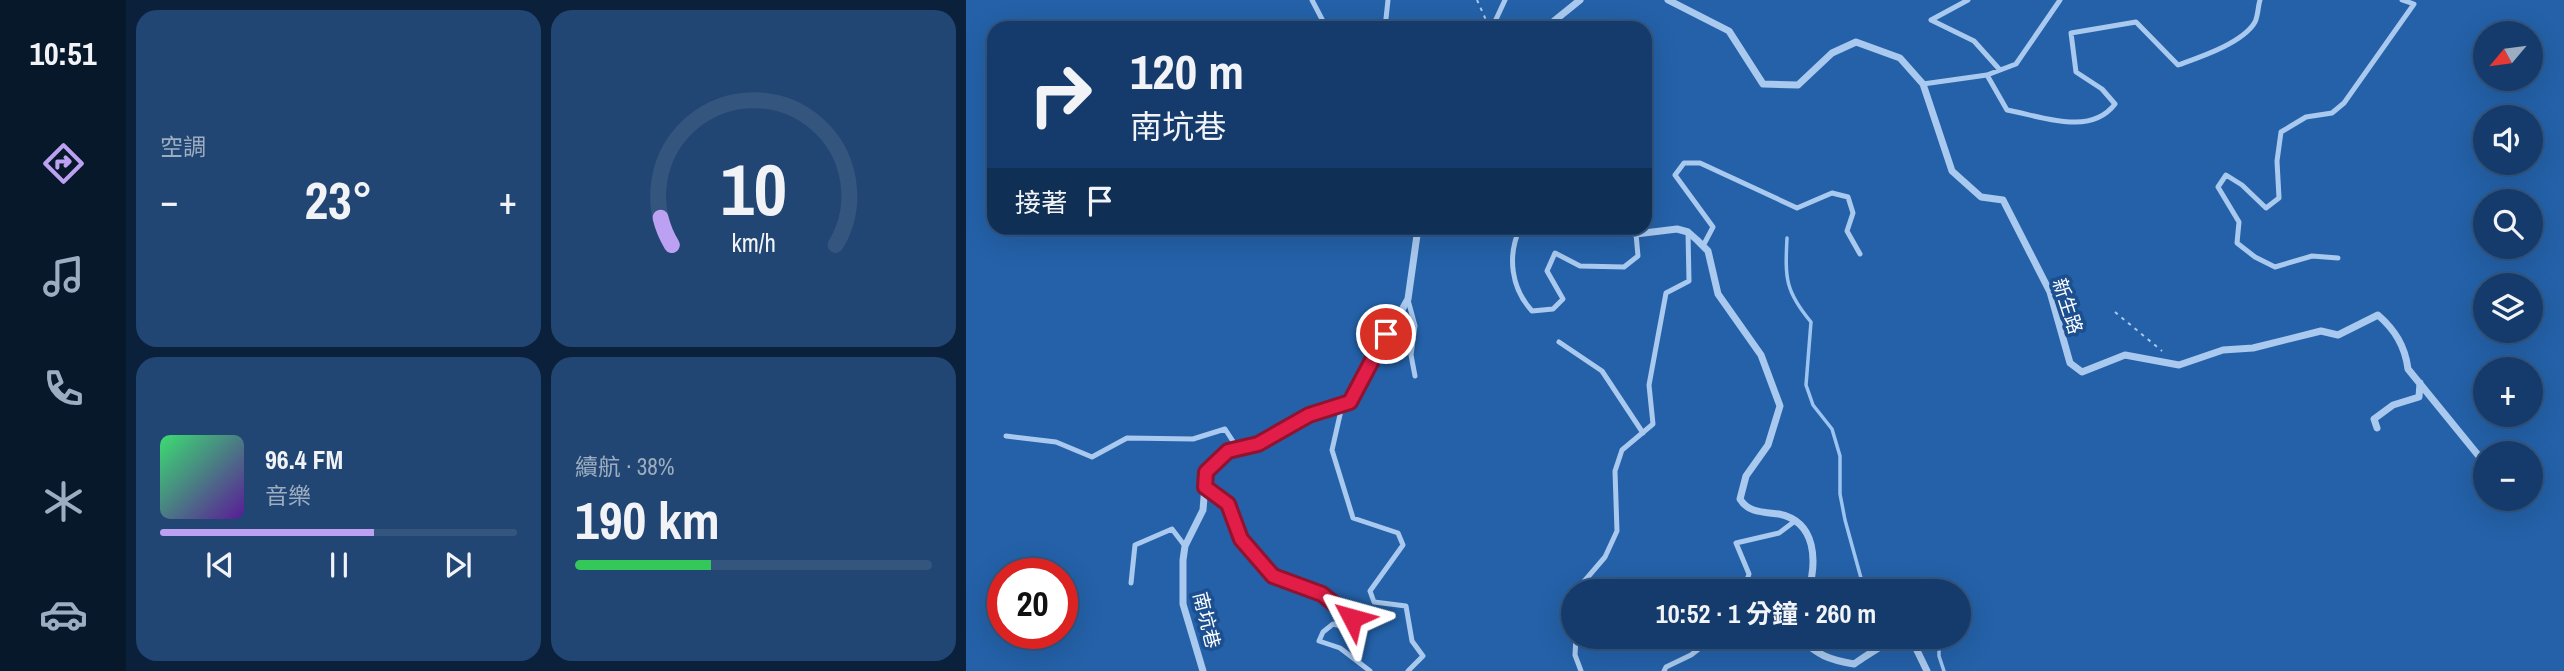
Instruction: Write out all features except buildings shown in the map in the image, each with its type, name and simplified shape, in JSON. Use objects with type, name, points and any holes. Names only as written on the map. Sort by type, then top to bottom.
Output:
[{"type":"street","points":[[1559,21],[1580,0]]},
{"type":"street","name":"新生路","points":[[1668,0],[1729,31],[1763,84],[1798,85],[1832,53],[1856,42],[1900,58],[1923,84],[1952,171],[1981,197],[2003,200],[2050,292],[2070,363],[2082,372],[2125,355],[2179,365],[2223,351],[2253,348],[2321,331],[2338,335],[2378,315],[2392,328],[2406,353],[2408,369],[2473,449]]},
{"type":"street","points":[[1652,232],[1677,229],[1688,232],[1708,251],[1718,295],[1761,355],[1780,406],[1768,445],[1746,476],[1740,499],[1744,506],[1756,512],[1782,515],[1795,521],[1812,542],[1812,579]]},
{"type":"street","points":[[1342,406],[1355,394],[1375,352],[1408,299],[1417,235]]},
{"type":"street","points":[[2377,428],[2374,419],[2393,405],[2419,397],[2420,383]]},
{"type":"street","name":"南坑巷","points":[[1203,671],[1183,604],[1185,546],[1203,510],[1206,472],[1228,451],[1258,444],[1309,415],[1342,406]]},
{"type":"street","points":[[1811,649],[1829,660],[1854,664],[1879,649]]},
{"type":"street","points":[[1916,649],[1927,671]]},
{"type":"lane","points":[[1312,0],[1323,21]]},
{"type":"lane","points":[[1386,21],[1388,0]]},
{"type":"lane","points":[[1494,21],[1504,0]]},
{"type":"lane","points":[[1968,0],[1931,20],[1974,41],[2000,70]]},
{"type":"lane","points":[[1923,84],[1987,75],[2016,64],[2060,0]]},
{"type":"lane","points":[[1987,75],[2007,110],[2083,124],[2107,115],[2115,104],[2102,89],[2076,72],[2071,33],[2136,22],[2178,65],[2209,54],[2234,40],[2255,22],[2260,0]]},
{"type":"lane","points":[[2339,258],[2312,256],[2275,267],[2255,257],[2237,243],[2239,222],[2218,187],[2226,175],[2242,185],[2266,208],[2279,198],[2277,161],[2281,132],[2306,117],[2332,113],[2344,103],[2413,4],[2402,0]]},
{"type":"lane","points":[[1703,246],[1713,227],[1675,175],[1685,163],[1700,163],[1797,208],[1832,193],[1848,197],[1853,213],[1847,231],[1860,254]]},
{"type":"lane","points":[[1586,579],[1605,557],[1617,531],[1615,471],[1622,450],[1653,424],[1649,385],[1666,293],[1689,281],[1688,232]]},
{"type":"lane","points":[[1517,235],[1512,260],[1518,296],[1532,311],[1553,309],[1563,299],[1547,271],[1555,253],[1580,266],[1624,267],[1638,256],[1636,235]]},
{"type":"lane","points":[[1408,299],[1415,326],[1411,355],[1415,376]]},
{"type":"lane","points":[[1559,342],[1602,371],[1643,433]]},
{"type":"lane","points":[[1342,406],[1332,450],[1353,517],[1398,533],[1403,545],[1370,591],[1374,602],[1406,606],[1412,641],[1423,656],[1408,671]]},
{"type":"lane","points":[[1006,436],[1056,442],[1092,457],[1127,438],[1193,439],[1225,429],[1238,449]]},
{"type":"lane","points":[[1205,487],[1228,504],[1241,539],[1273,576],[1322,594],[1352,618],[1345,627],[1333,624],[1323,632],[1319,641],[1340,648],[1370,671]]},
{"type":"lane","points":[[1747,579],[1749,574],[1736,543],[1779,533],[1795,521]]},
{"type":"lane","points":[[1131,583],[1135,545],[1172,528],[1185,546]]},
{"type":"lane","points":[[1575,649],[1581,671]]},
{"type":"lane","points":[[1664,671],[1696,649]]},
{"type":"path","points":[[1477,0],[1487,21]]},
{"type":"path","points":[[2115,312],[2179,365]]},
{"type":"shaded area","points":[[966,0],[2564,0],[2564,671],[966,671]]},
{"type":"waterway","points":[[1787,238],[1788,283],[1796,301],[1811,322],[1806,385],[1813,405],[1832,429],[1840,456],[1840,494],[1862,579]]},
{"type":"waterway","points":[[1939,649],[1944,671]]},
{"type":"route","points":[[1352,618],[1322,594],[1273,576],[1241,539],[1228,504],[1205,487],[1206,472],[1228,451],[1258,444],[1309,415],[1350,402],[1386,334]]}]
